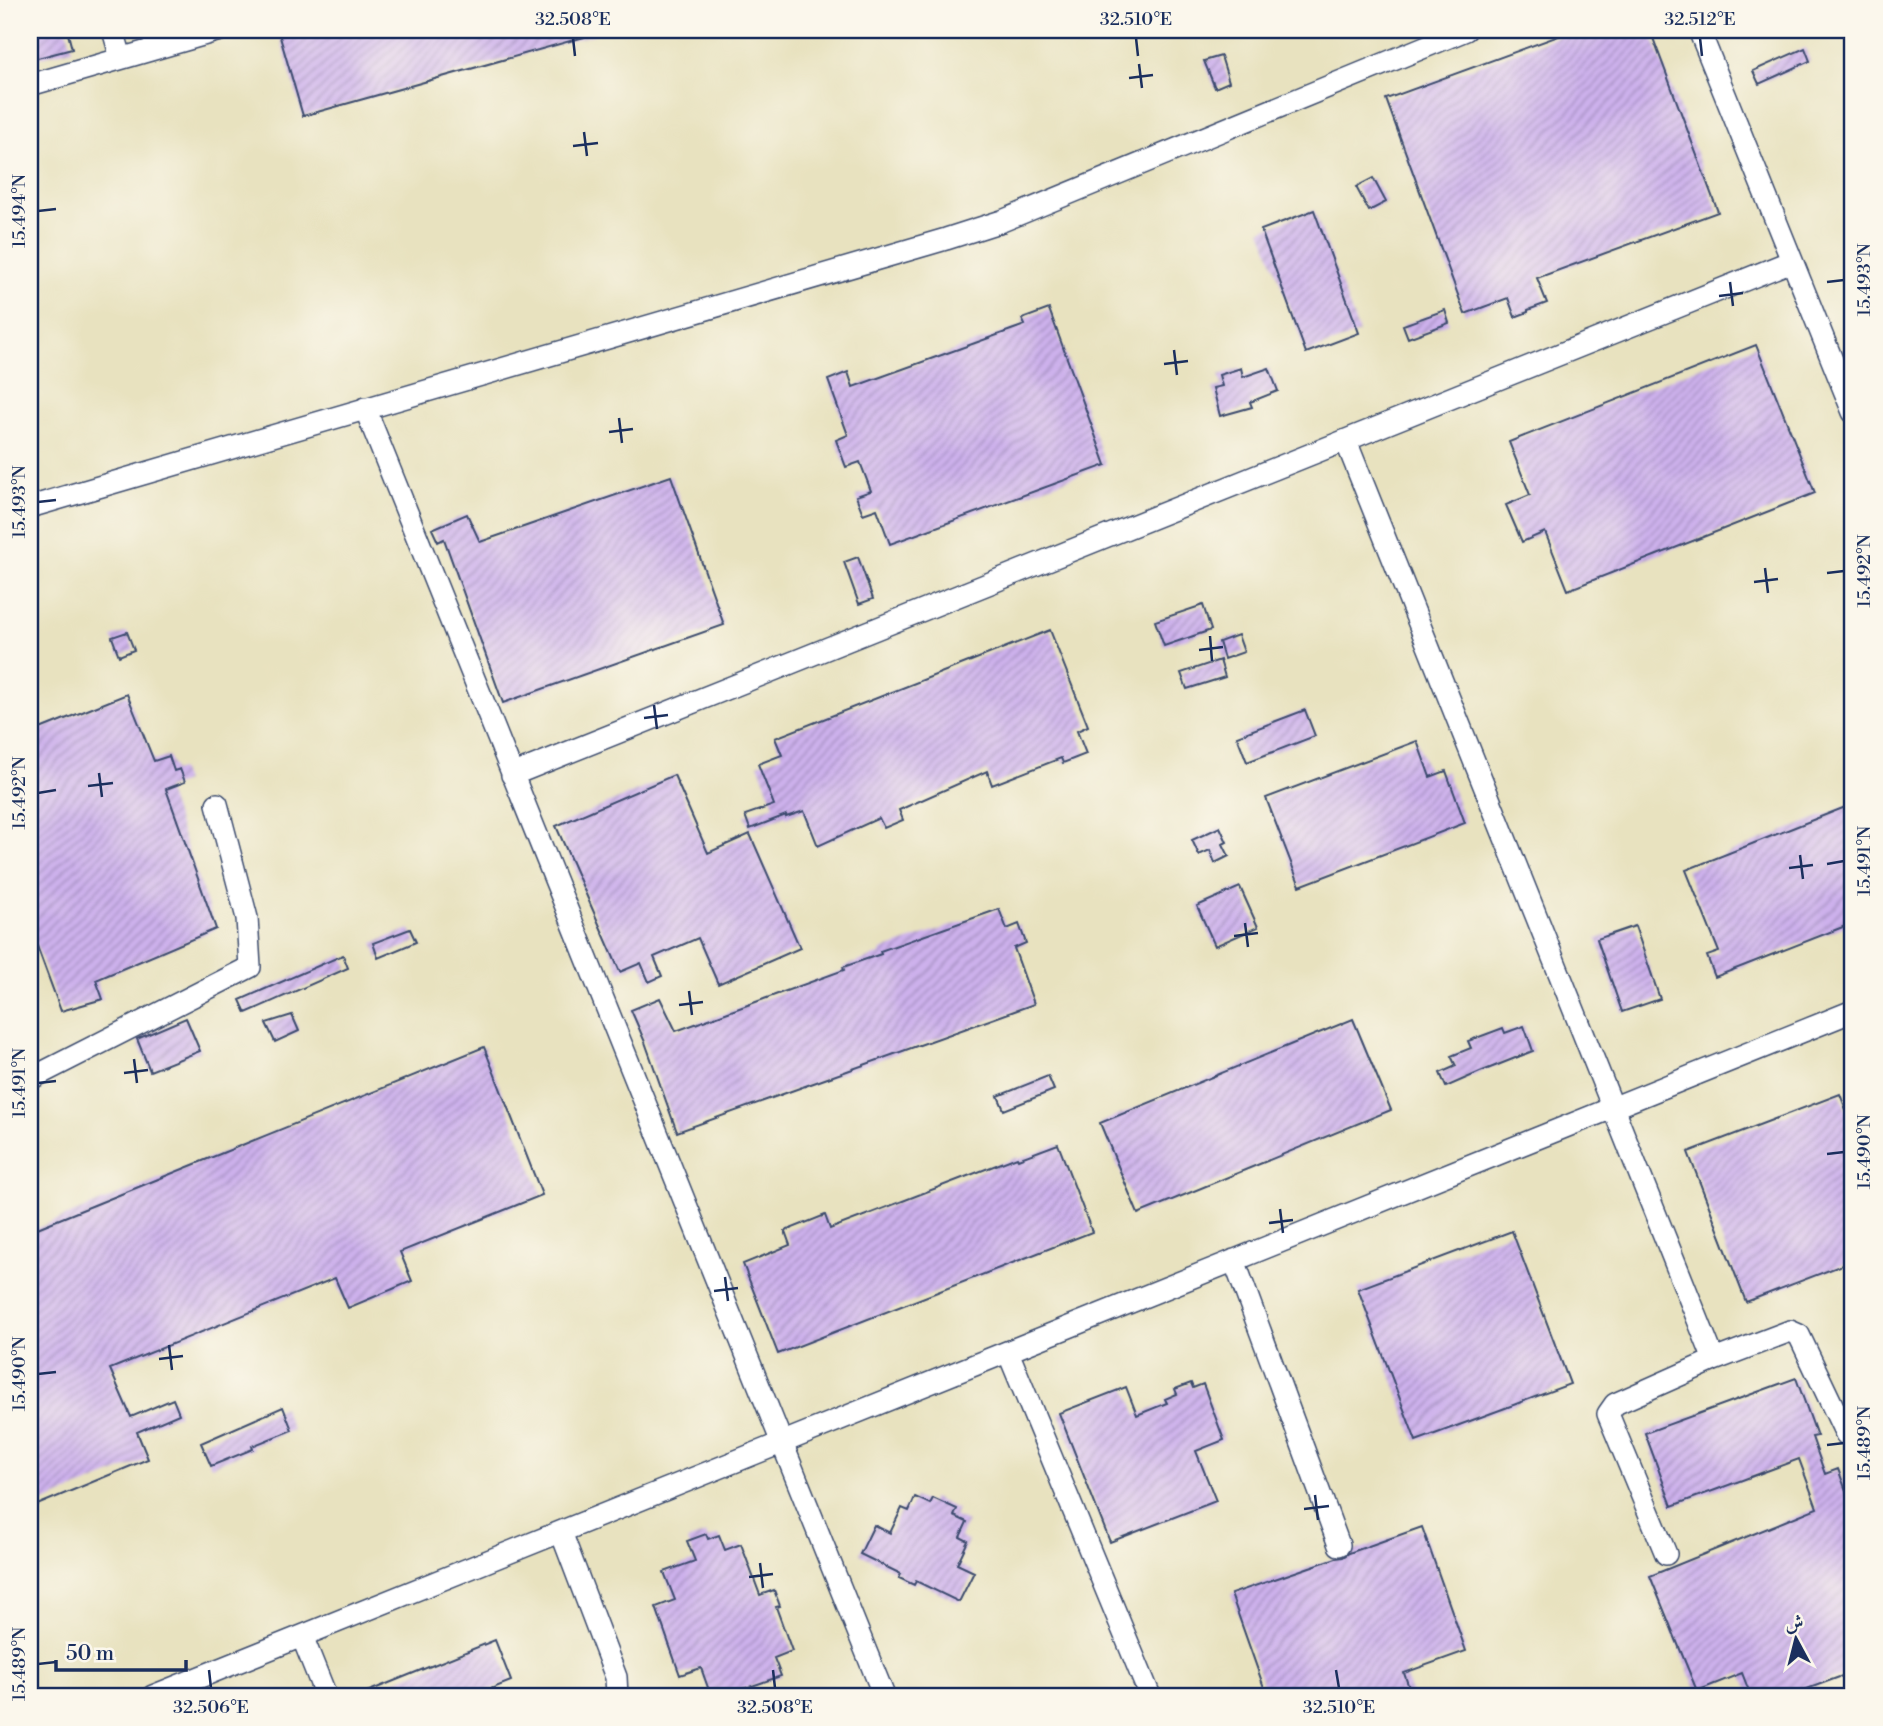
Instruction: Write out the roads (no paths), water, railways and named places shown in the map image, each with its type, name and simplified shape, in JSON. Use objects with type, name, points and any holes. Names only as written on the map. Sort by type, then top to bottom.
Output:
[{"type":"street","points":[[113,30],[121,58]]},
{"type":"street","points":[[30,85],[220,30]]},
{"type":"street","points":[[30,507],[946,240],[1002,221],[1466,30]]},
{"type":"street","points":[[1699,30],[1853,412]]},
{"type":"street","points":[[513,775],[1792,261]]},
{"type":"street","points":[[365,408],[884,1696]]},
{"type":"street","points":[[1346,441],[1714,1360]]},
{"type":"street","points":[[30,1079],[250,967],[247,918],[217,804]]},
{"type":"street","points":[[153,1696],[1853,1010]]},
{"type":"street","points":[[1234,1261],[1339,1545]]},
{"type":"street","points":[[1666,1554],[1608,1414],[1615,1404],[1714,1360],[1790,1331],[1799,1335],[1846,1434],[1853,1436]]},
{"type":"street","points":[[1008,1352],[1150,1696]]},
{"type":"street","points":[[561,1532],[616,1677],[617,1696]]},
{"type":"street","points":[[302,1636],[326,1696]]}]
